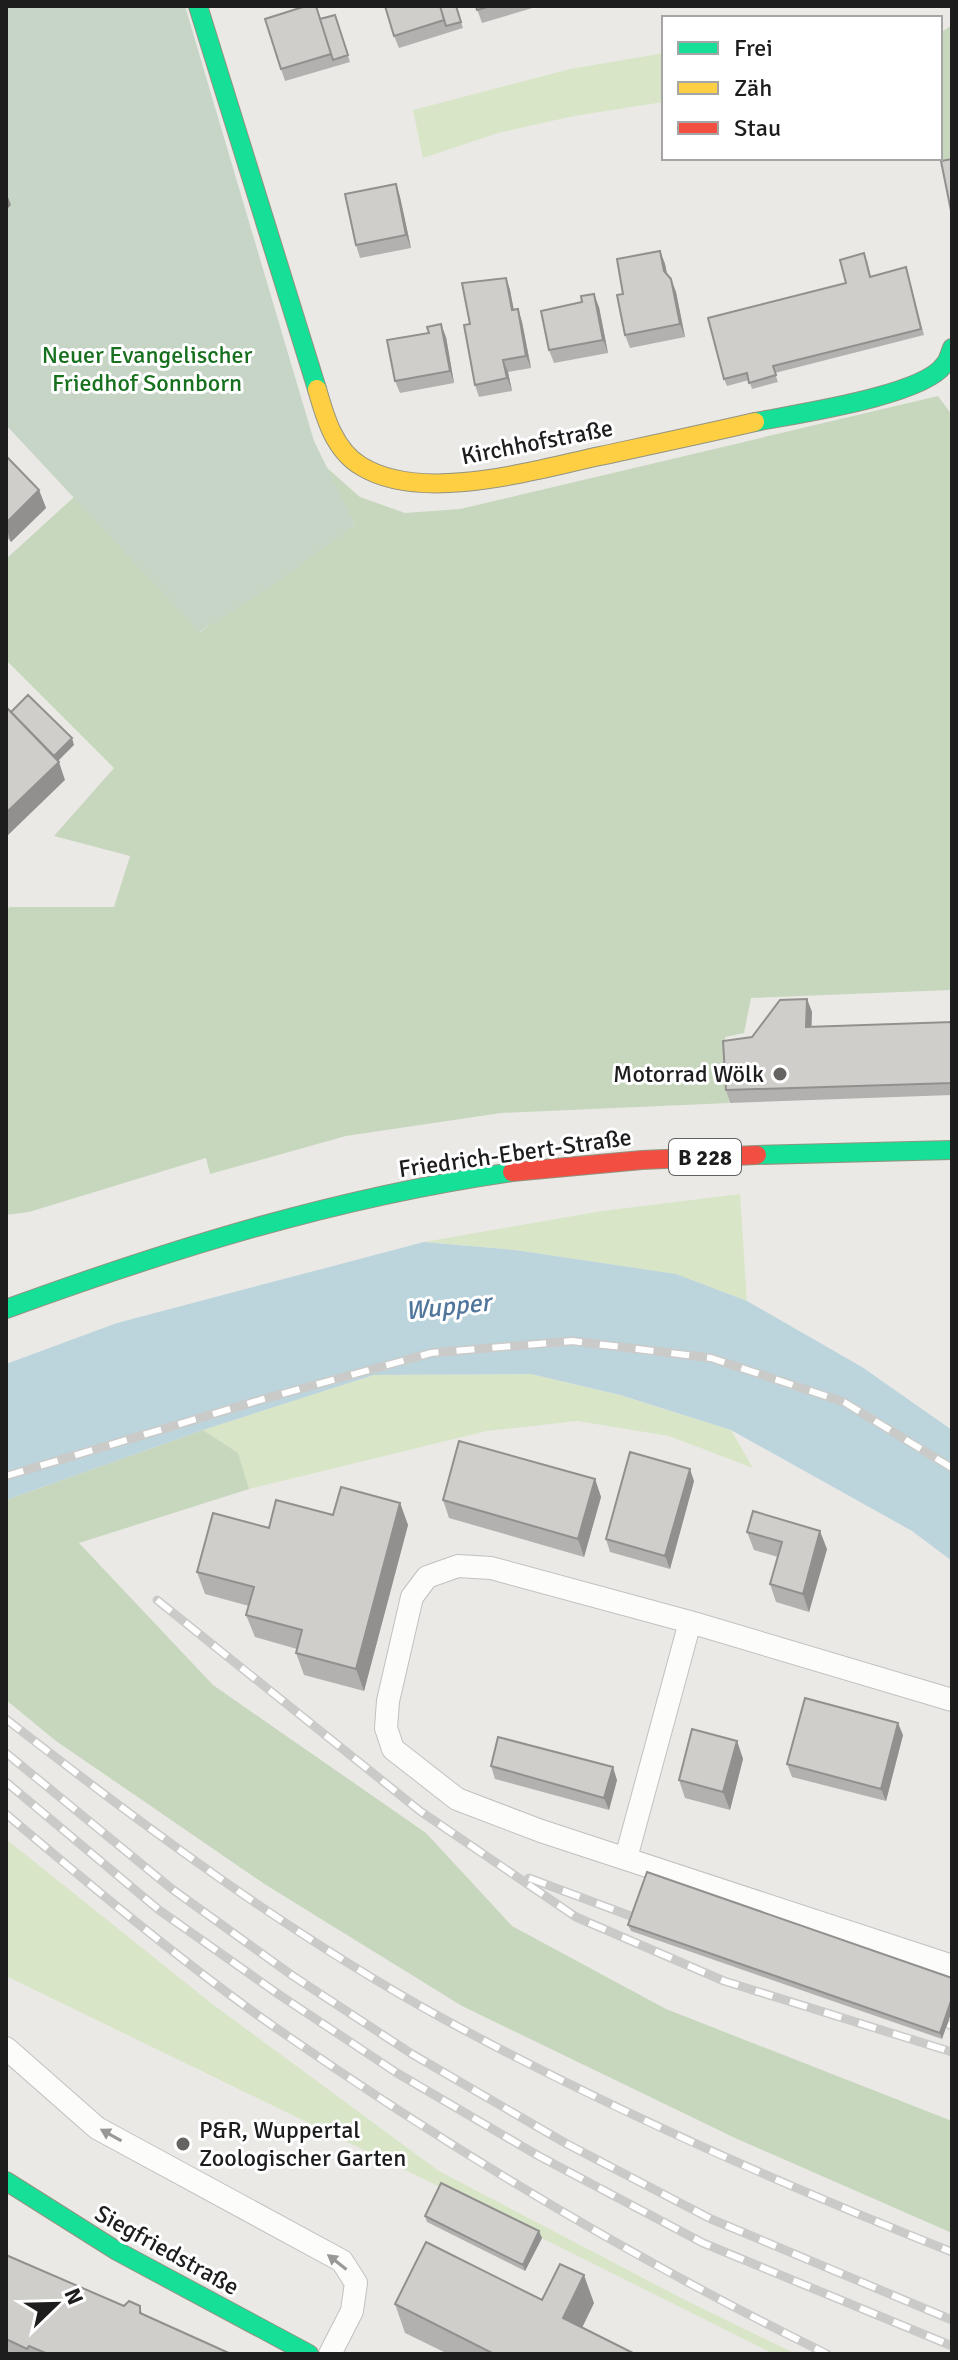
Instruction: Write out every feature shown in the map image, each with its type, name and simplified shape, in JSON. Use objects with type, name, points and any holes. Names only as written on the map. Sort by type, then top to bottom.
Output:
[{"type":"street","name":"Kirchhofstraße","points":[[198,6],[328,426],[342,449],[360,466],[385,476],[431,483],[482,481],[873,397],[921,383],[944,366],[952,348]]},
{"type":"street","name":"Friedrich-Ebert-Straße","points":[[6,1309],[121,1266],[219,1235],[340,1204],[459,1180],[654,1158],[952,1150]]},
{"type":"street","name":"Siegfriedstraße","points":[[6,2181],[148,2270],[309,2354]]},
{"type":"lane","points":[[952,1700],[690,1622],[491,1568],[458,1566],[427,1577],[412,1597],[388,1701],[386,1728],[393,1749],[457,1799],[541,1831],[952,1966]]},
{"type":"lane","points":[[626,1858],[690,1622]]},
{"type":"lane","points":[[6,2048],[97,2128],[342,2261],[356,2283],[352,2311],[330,2354]]},
{"type":"green space","name":"Neuer Evangelischer Friedhof Sonnborn","points":[[6,6],[185,6],[314,441],[355,525],[272,586],[199,632],[6,425]]},
{"type":"green space","points":[[952,25],[952,165],[944,167],[939,160],[942,160],[942,32]]},
{"type":"green space","points":[[662,53],[662,102],[574,116],[498,133],[423,158],[413,110],[570,69]]},
{"type":"green space","points":[[938,396],[952,415],[952,990],[751,998],[744,1033],[725,1037],[729,1103],[501,1113],[346,1136],[210,1174],[206,1158],[29,1212],[6,1215],[6,910],[10,907],[114,907],[130,856],[54,836],[114,768],[6,660],[6,559],[74,497],[200,632],[355,525],[326,467],[360,497],[405,513],[460,509]]},
{"type":"green space","points":[[740,1194],[747,1301],[675,1274],[515,1250],[424,1242],[602,1211]]},
{"type":"green space","points":[[531,1374],[619,1395],[731,1430],[753,1468],[669,1436],[577,1421],[487,1431],[249,1489],[237,1453],[203,1430],[374,1375]]},
{"type":"green space","points":[[203,1430],[238,1453],[249,1489],[79,1543],[213,1685],[426,1833],[512,1926],[666,2009],[952,2121],[952,2233],[735,2138],[462,2006],[266,1885],[56,1741],[6,1700],[6,1500]]},
{"type":"green space","points":[[6,1839],[211,2003],[439,2171],[685,2300],[796,2354],[774,2354],[6,1976]]},
{"type":"water","name":"Wupper","points":[[424,1242],[515,1250],[676,1274],[747,1301],[862,1367],[952,1430],[952,1561],[912,1531],[731,1430],[620,1395],[531,1374],[374,1375],[203,1430],[6,1500],[6,1364],[117,1323]]},
{"type":"building","points":[[306,6],[316,6],[331,54],[281,69],[265,19]]},
{"type":"building","points":[[385,6],[440,6],[444,20],[394,36]]},
{"type":"building","points":[[440,6],[456,6],[461,22],[446,26]]},
{"type":"building","points":[[335,15],[348,55],[333,60],[320,19]]},
{"type":"building","points":[[952,159],[952,216],[941,161]]},
{"type":"building","points":[[396,184],[406,235],[356,245],[345,194]]},
{"type":"building","points":[[660,251],[664,271],[671,279],[680,324],[625,335],[617,295],[623,294],[617,259]]},
{"type":"building","points":[[864,253],[870,277],[906,267],[921,329],[773,366],[776,375],[749,383],[747,373],[724,379],[708,318],[846,283],[840,260]]},
{"type":"building","points":[[506,278],[512,310],[518,309],[526,356],[503,360],[507,378],[475,385],[464,325],[470,324],[462,283]]},
{"type":"building","points":[[594,294],[603,340],[549,350],[541,311],[582,302],[581,296]]},
{"type":"building","points":[[441,324],[450,371],[395,381],[387,340],[429,333],[427,327]]},
{"type":"building","points":[[6,456],[39,490],[6,523]]},
{"type":"building","points":[[28,695],[72,738],[54,756],[11,712]]},
{"type":"building","points":[[6,707],[59,762],[6,813]]},
{"type":"building","points":[[807,999],[806,1027],[952,1022],[952,1083],[726,1090],[723,1041],[752,1037],[780,1000]]},
{"type":"building","points":[[459,1441],[595,1479],[578,1539],[443,1500]]},
{"type":"building","points":[[630,1452],[690,1469],[665,1556],[606,1539]]},
{"type":"building","points":[[341,1487],[400,1503],[356,1669],[296,1653],[302,1630],[246,1615],[254,1587],[197,1572],[213,1513],[269,1528],[276,1500],[333,1515]]},
{"type":"building","points":[[753,1511],[820,1531],[803,1594],[770,1584],[782,1542],[747,1532]]},
{"type":"building","points":[[805,1698],[898,1723],[881,1789],[787,1764]]},
{"type":"building","points":[[692,1729],[737,1741],[723,1792],[679,1780]]},
{"type":"building","points":[[498,1737],[613,1767],[604,1798],[491,1766]]},
{"type":"building","points":[[647,1872],[952,1978],[952,1998],[940,2033],[628,1925]]},
{"type":"building","points":[[441,2183],[539,2231],[523,2265],[425,2216]]},
{"type":"building","points":[[426,2242],[542,2300],[560,2264],[584,2275],[563,2318],[635,2354],[494,2354],[395,2304]]},
{"type":"building","points":[[6,2255],[124,2306],[129,2301],[140,2306],[140,2313],[231,2354],[48,2354],[29,2346],[27,2349],[6,2339]]},
{"type":"railway","points":[[6,1476],[431,1353],[572,1341],[711,1358],[844,1402],[952,1468]]},
{"type":"railway","points":[[157,1600],[420,1811],[576,1917],[724,1981],[952,2052]]},
{"type":"railway","points":[[6,1719],[217,1877],[327,1950],[440,2017],[565,2082],[693,2142],[952,2252]]},
{"type":"railway","points":[[6,1753],[172,1889],[293,1976],[412,2054],[567,2144],[711,2219],[952,2320]]},
{"type":"railway","points":[[6,1782],[159,1910],[397,2073],[537,2155],[703,2243],[952,2346]]},
{"type":"railway","points":[[6,1814],[199,1972],[333,2067],[540,2198],[682,2279],[827,2354]]},
{"type":"railway","points":[[529,1878],[636,1918]]},
{"type":"railway","points":[[948,2024],[952,2026]]},
{"type":"traffic: fast","points":[[198,6],[317,389]]},
{"type":"traffic: fast","points":[[755,422],[827,409],[911,386],[944,365],[952,348]]},
{"type":"traffic: fast","points":[[757,1155],[952,1150]]},
{"type":"traffic: fast","points":[[6,1309],[255,1227],[382,1196],[512,1172]]},
{"type":"traffic: fast","points":[[6,2181],[117,2251],[309,2354]]},
{"type":"traffic: slow","points":[[317,389],[332,432],[352,459],[386,477],[415,482],[446,483],[511,475],[755,422]]},
{"type":"traffic: jam","points":[[512,1172],[642,1160],[757,1155]]},
{"type":"place","name":"Motorrad Wölk","points":[[780,1074]]},
{"type":"place","name":"P&R, Wuppertal Zoologischer Garten","points":[[183,2144]]}]
